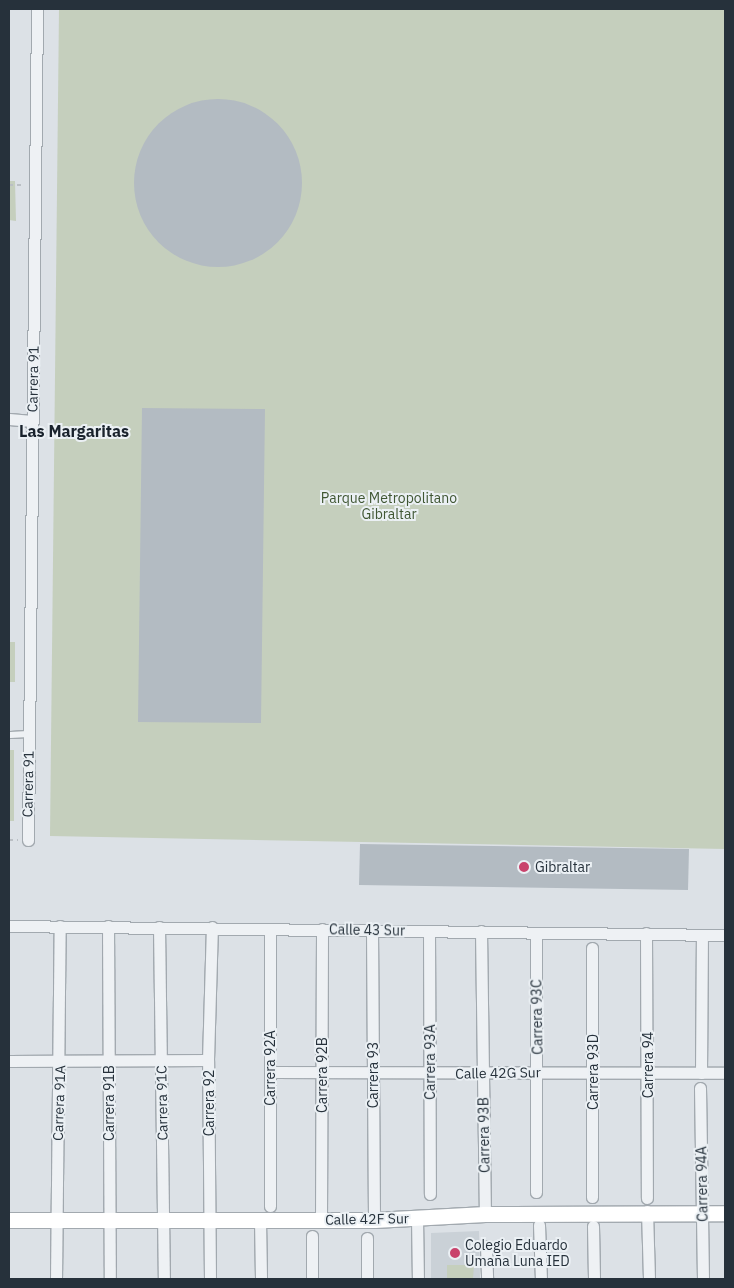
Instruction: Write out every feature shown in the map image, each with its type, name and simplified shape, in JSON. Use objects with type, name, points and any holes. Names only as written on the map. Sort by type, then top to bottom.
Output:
[{"type":"street","name":"Carrera 91","points":[[28,840],[37,9]]},
{"type":"street","points":[[9,420],[32,421]]},
{"type":"street","name":"Calle 43 Sur","points":[[9,926],[725,935]]},
{"type":"street","name":"Carrera 91A","points":[[56,1279],[54,1220],[60,1062],[60,926]]},
{"type":"street","name":"Carrera 91B","points":[[108,926],[110,1279]]},
{"type":"street","name":"Carrera 91C","points":[[160,927],[164,1279]]},
{"type":"street","name":"Carrera 92","points":[[210,1279],[208,1060],[212,928]]},
{"type":"street","name":"Carrera 92A","points":[[270,929],[270,1206]]},
{"type":"street","name":"Carrera 92B","points":[[320,1220],[322,929]]},
{"type":"street","name":"Carrera 93","points":[[372,930],[374,1220]]},
{"type":"street","name":"Carrera 93A","points":[[429,931],[430,1194]]},
{"type":"street","name":"Carrera 93B","points":[[481,931],[485,1214]]},
{"type":"street","name":"Carrera 93C","points":[[536,932],[538,1073],[536,1192]]},
{"type":"street","name":"Carrera 94","points":[[646,933],[649,1279]]},
{"type":"street","points":[[701,1073],[702,935]]},
{"type":"street","name":"Carrera 93D","points":[[592,948],[594,1072],[592,1197]]},
{"type":"street","points":[[9,1061],[109,1062],[208,1060]]},
{"type":"street","name":"Calle 42G Sur","points":[[270,1072],[430,1074],[725,1073]]},
{"type":"street","name":"Carrera 94A","points":[[700,1088],[703,1279]]},
{"type":"street","name":"Calle 42F Sur","points":[[9,1220],[374,1220],[647,1204],[703,1212],[725,1213]]},
{"type":"street","points":[[416,1218],[418,1279]]},
{"type":"street","points":[[260,1220],[261,1279]]},
{"type":"street","points":[[539,1225],[541,1279]]},
{"type":"street","points":[[593,1226],[594,1279]]},
{"type":"street","points":[[312,1236],[312,1279]]},
{"type":"street","points":[[367,1238],[367,1279]]},
{"type":"street","points":[[486,1246],[487,1279]]},
{"type":"lane","points":[[9,735],[29,734]]},
{"type":"path","points":[[9,184],[35,185]]},
{"type":"shaded area","name":"Colegio Eduardo Umaña Luna IED","points":[[479,1231],[480,1279],[431,1279],[431,1233]]},
{"type":"green space","name":"Parque Metropolitano Gibraltar","points":[[59,9],[725,9],[725,849],[50,836]]},
{"type":"green space","points":[[9,181],[15,181],[16,221],[9,220]]},
{"type":"green space","points":[[9,642],[15,642],[15,682],[9,682]]},
{"type":"green space","points":[[9,750],[14,750],[14,821],[9,821]]},
{"type":"green space","points":[[447,1265],[474,1265],[473,1279],[447,1279]]},
{"type":"building","points":[[226,99],[250,105],[278,123],[296,151],[301,167],[301,199],[296,215],[278,243],[265,253],[242,264],[210,267],[186,261],[158,243],[148,230],[137,207],[134,175],[140,151],[158,123],[171,113],[194,102]]},
{"type":"building","points":[[142,408],[265,409],[261,723],[138,722]]},
{"type":"building","name":"Gibraltar","points":[[360,844],[689,849],[688,890],[359,885]]},
{"type":"place","name":"Gibraltar","points":[[524,867]]},
{"type":"place","name":"Colegio Eduardo Umaña Luna IED","points":[[455,1253]]},
{"type":"district","name":"Las Margaritas","points":[[74,431]]}]
